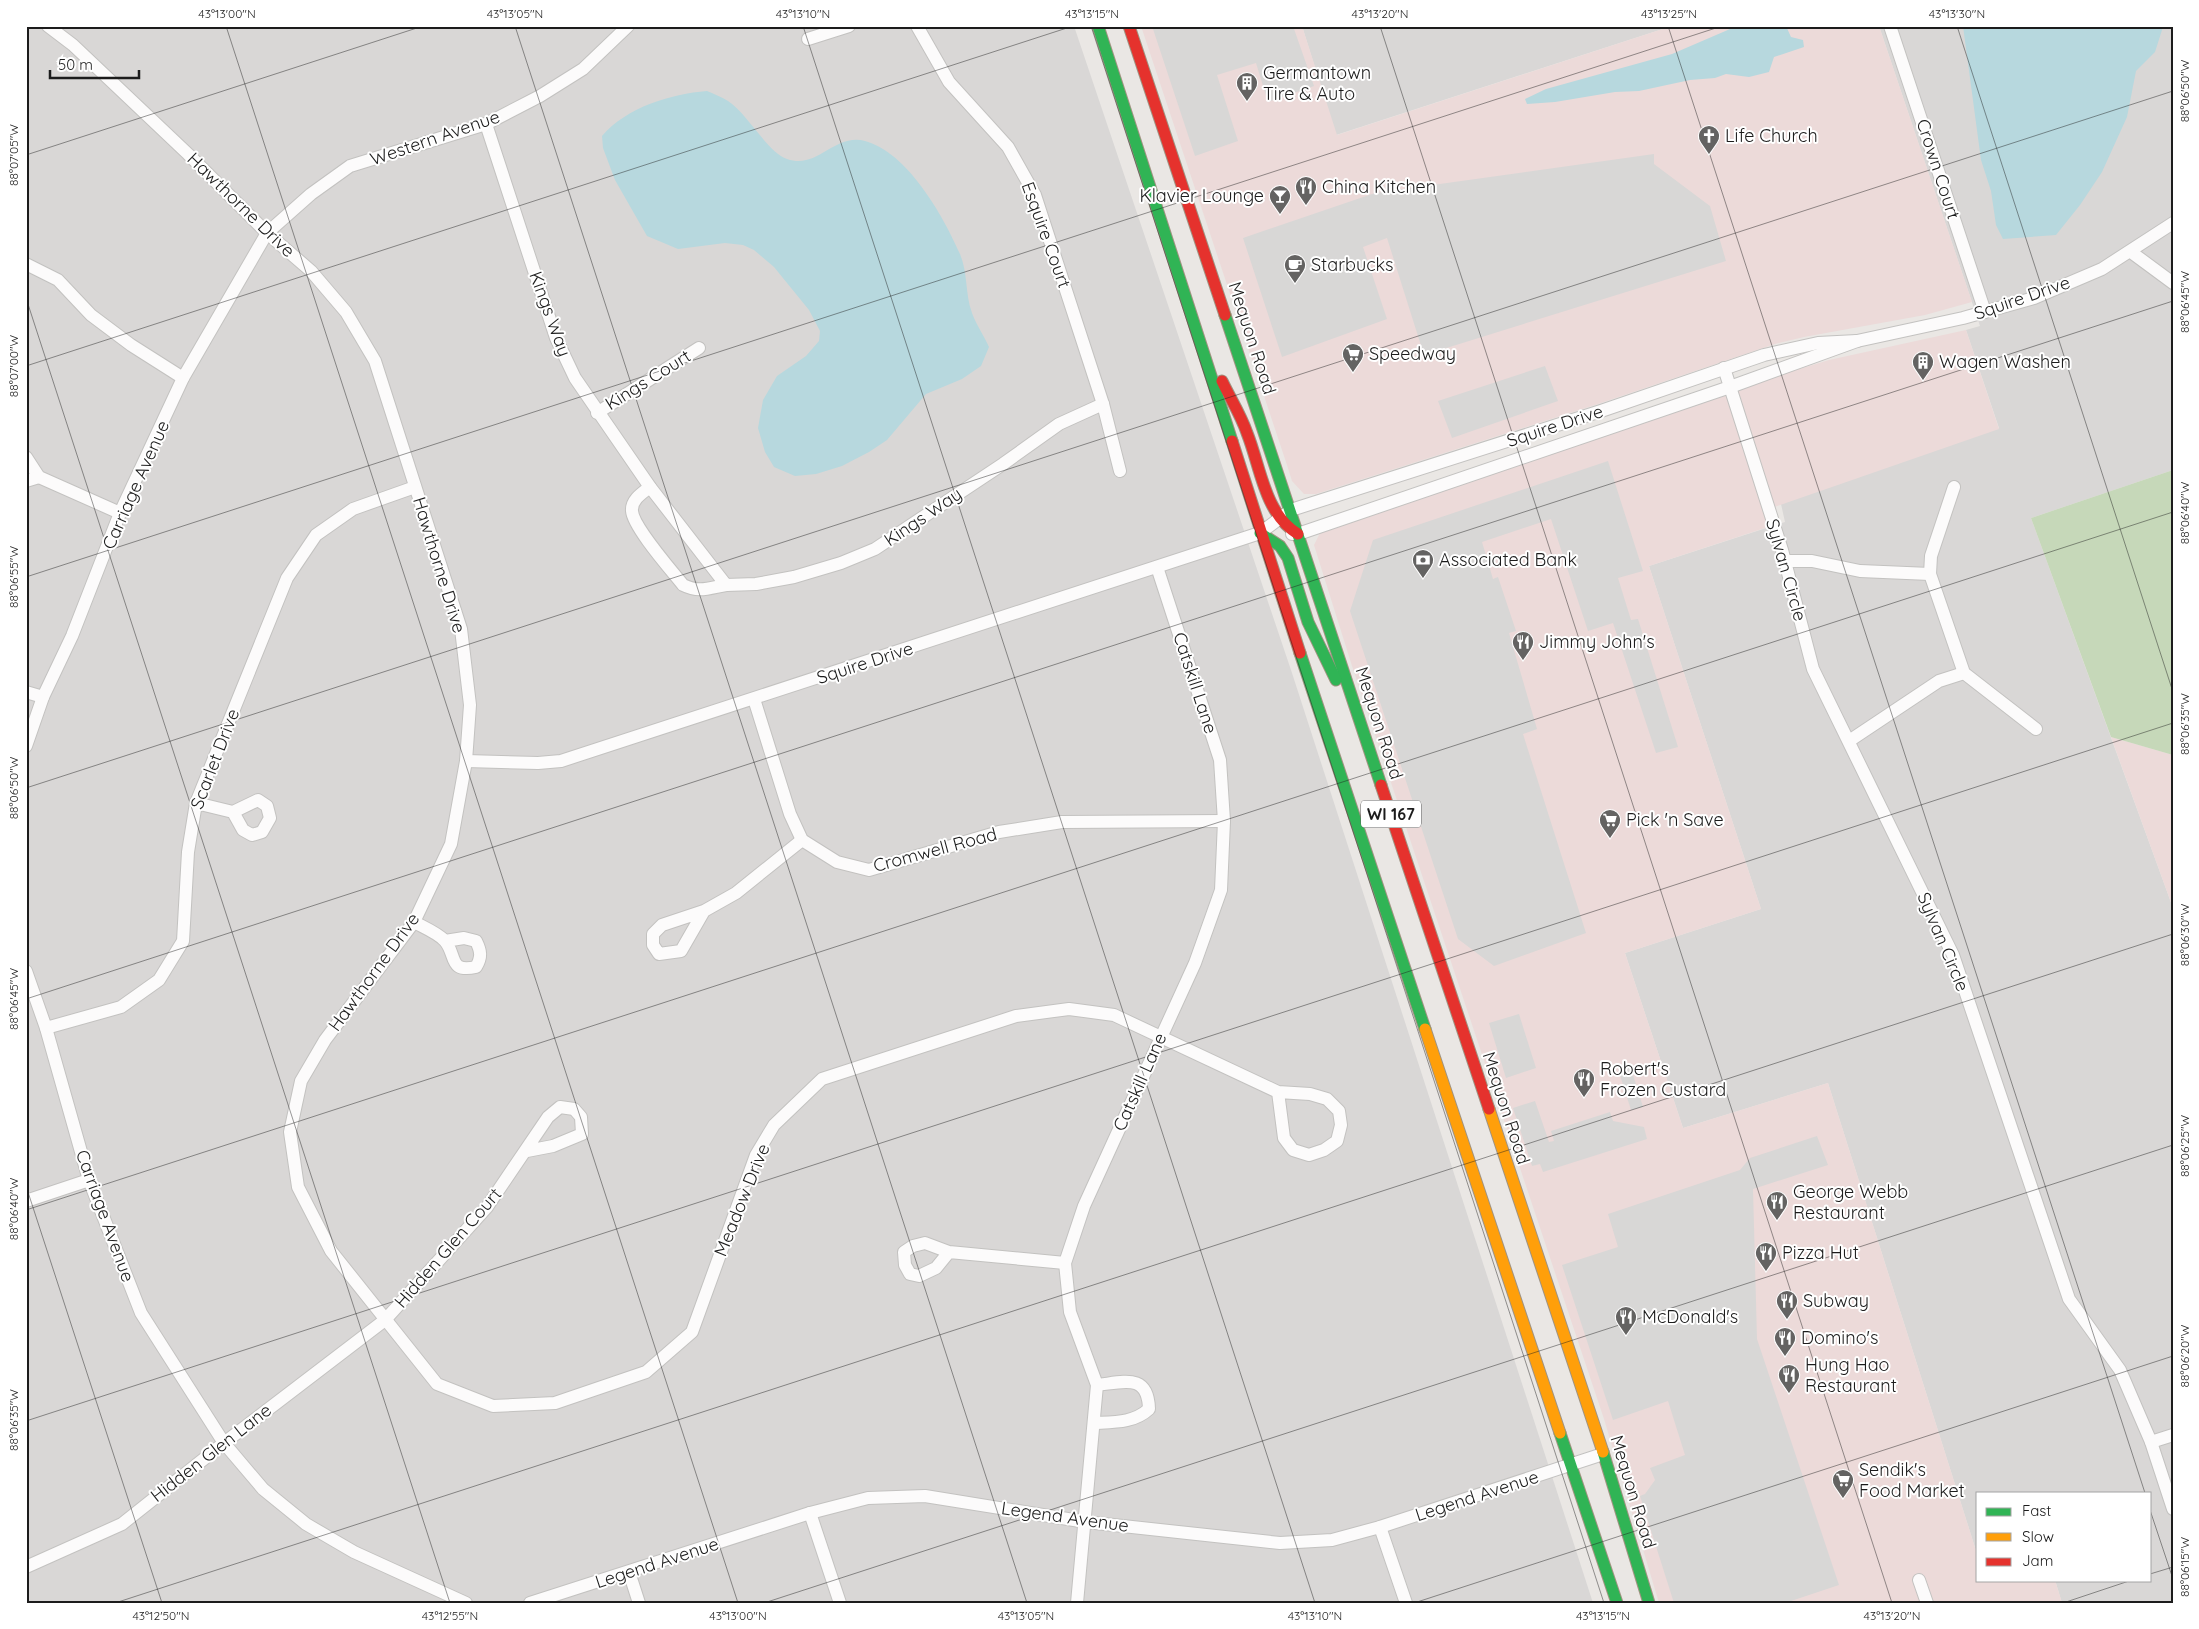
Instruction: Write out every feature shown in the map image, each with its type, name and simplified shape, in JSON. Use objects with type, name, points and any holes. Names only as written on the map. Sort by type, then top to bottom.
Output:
[{"type":"main road","name":"Mequon Road","points":[[1098,26],[1120,45],[1291,510],[1603,1454],[1649,1603]]},
{"type":"main road","name":"Mequon Road","points":[[1129,26],[1120,45],[1204,350],[1260,532],[1617,1603]]},
{"type":"main road","points":[[1204,350],[1228,391],[1247,432],[1269,499],[1285,526],[1298,534]]},
{"type":"main road","points":[[1260,532],[1280,546],[1288,558],[1308,622],[1328,665],[1360,722]]},
{"type":"street","name":"Hawthorne Drive","points":[[48,26],[73,45],[120,88],[267,233],[311,271],[346,312],[375,361],[461,629],[470,705],[466,761],[451,844],[414,922],[325,1040],[301,1081],[290,1132],[298,1187],[332,1251],[385,1320]]},
{"type":"street","name":"Western Avenue","points":[[267,233],[312,194],[350,166],[486,124],[540,96],[583,69],[628,26]]},
{"type":"street","points":[[808,39],[849,26]]},
{"type":"street","name":"Esquire Court","points":[[917,26],[949,82],[1008,148],[1035,195],[1103,404],[1120,471]]},
{"type":"street","name":"Crown Court","points":[[1890,26],[1985,312]]},
{"type":"street","name":"Kings Way","points":[[486,124],[556,338],[575,378],[597,413],[650,487],[726,585]]},
{"type":"street","name":"Squire Drive","points":[[1260,532],[1298,534],[1730,387],[1857,341],[1985,312],[2034,298],[2102,269],[2131,252],[2173,223]]},
{"type":"street","name":"Carriage Avenue","points":[[26,746],[42,697],[72,636],[120,513],[183,378],[267,233]]},
{"type":"street","points":[[2131,252],[2173,283]]},
{"type":"street","points":[[26,264],[58,280],[91,315],[131,345],[183,378]]},
{"type":"street","name":"Squire Drive","points":[[466,761],[538,763],[561,761],[1157,567],[1260,532],[1291,510],[1600,411],[1724,368],[1791,348],[1818,343],[1857,341]]},
{"type":"street","name":"Kings Court","points":[[597,413],[700,348]]},
{"type":"street","name":"Sylvan Circle","points":[[1724,368],[1785,561],[1813,669],[1953,955],[2069,1300],[2120,1370],[2151,1442],[2173,1509]]},
{"type":"street","name":"Kings Way","points":[[650,487],[638,496],[633,504],[632,511],[636,524],[683,585],[694,591],[702,591],[726,585],[756,584],[841,563],[875,549],[1003,464],[1059,424],[1103,404]]},
{"type":"street","points":[[26,457],[39,477],[120,513]]},
{"type":"street","points":[[26,481],[39,477]]},
{"type":"street","points":[[1954,487],[1931,556],[1930,574],[1964,673],[2036,729]]},
{"type":"street","name":"Scarlet Drive","points":[[46,1028],[121,1007],[159,980],[183,941],[188,852],[196,802],[287,578],[316,535],[353,509],[415,488]]},
{"type":"street","points":[[1785,561],[1812,560],[1860,571],[1930,574]]},
{"type":"street","name":"Catskill Lane","points":[[1077,1603],[1086,1522],[1097,1385],[1070,1312],[1065,1263],[1084,1206],[1195,963],[1221,890],[1224,821],[1220,760],[1157,567]]},
{"type":"street","points":[[1849,742],[1939,681],[1964,673]]},
{"type":"street","points":[[26,692],[42,697]]},
{"type":"street","points":[[704,911],[736,893],[802,840],[790,814],[754,699]]},
{"type":"street","points":[[196,802],[233,812]]},
{"type":"street","name":"Cromwell Road","points":[[802,840],[837,862],[869,870],[999,832],[1062,822],[1224,821]]},
{"type":"street","points":[[414,922],[445,941]]},
{"type":"street","name":"Carriage Avenue","points":[[26,971],[46,1028],[89,1180],[141,1313],[224,1443]]},
{"type":"street","name":"Meadow Drive","points":[[385,1320],[437,1384],[494,1406],[555,1403],[646,1372],[692,1332],[756,1155],[774,1124],[822,1079],[1016,1016],[1069,1009],[1114,1016],[1278,1092]]},
{"type":"street","points":[[1278,1092],[1310,1094],[1327,1099],[1339,1111],[1341,1125],[1337,1141],[1324,1150],[1309,1155],[1293,1150],[1284,1138],[1278,1092]]},
{"type":"street","name":"Hidden Glen Court","points":[[385,1320],[488,1207],[527,1151]]},
{"type":"street","points":[[26,1201],[89,1180]]},
{"type":"street","points":[[949,1252],[1065,1263]]},
{"type":"street","name":"Hidden Glen Lane","points":[[26,1567],[122,1524],[385,1320]]},
{"type":"street","points":[[1094,1423],[1140,1418],[1149,1409],[1149,1396],[1143,1387],[1131,1381],[1097,1385]]},
{"type":"street","points":[[2151,1442],[2173,1435]]},
{"type":"street","points":[[224,1443],[263,1488],[306,1524],[354,1552],[459,1602]]},
{"type":"street","name":"Legend Avenue","points":[[530,1603],[810,1513],[868,1498],[925,1496],[1086,1522],[1280,1543],[1332,1540],[1380,1527],[1603,1454]]},
{"type":"street","points":[[810,1513],[840,1603]]},
{"type":"street","points":[[1380,1527],[1406,1603]]},
{"type":"street","points":[[629,1572],[639,1603]]},
{"type":"street","points":[[1919,1580],[1927,1603]]},
{"type":"shaded area","points":[[26,26],[1074,26],[1292,673],[1593,1603],[26,1603]]},
{"type":"shaded area","points":[[1141,26],[1302,26],[1337,135],[1672,26],[1879,26],[1972,302],[1925,315],[1775,344],[1595,405],[1316,494],[1304,494],[1292,481]]},
{"type":"shaded area","points":[[1152,26],[1293,26],[1314,86],[1268,102],[1256,63],[1217,75],[1238,141],[1195,156]]},
{"type":"shaded area","points":[[1302,26],[1672,26],[1336,135]]},
{"type":"shaded area","points":[[1879,26],[2173,26],[2173,470],[2031,518],[2173,908],[2173,1603],[2062,1603],[2056,1582],[2152,1582],[2152,1492],[1976,1492],[1976,1551],[1828,1083],[1683,1128],[1625,953],[1761,909],[1649,566],[1785,522],[1781,504],[1999,428],[1966,330],[1980,326]]},
{"type":"shaded area","points":[[1654,154],[1654,164],[1710,206],[1726,261],[1424,355],[1387,238],[1363,247],[1387,319],[1282,357],[1243,238],[1375,193]]},
{"type":"shaded area","points":[[1966,330],[1999,429],[1763,511],[1768,527],[1649,566],[1761,909],[1625,953],[1683,1128],[1828,1083],[1976,1551],[1976,1582],[2056,1582],[2062,1603],[1659,1603],[1604,1419],[1352,666],[1314,545],[1320,533],[1395,506],[1829,360]]},
{"type":"shaded area","points":[[1545,366],[1558,401],[1452,438],[1438,401]]},
{"type":"shaded area","points":[[1608,461],[1643,571],[1618,578],[1631,620],[1638,619],[1678,747],[1656,753],[1613,623],[1588,631],[1551,519],[1482,542],[1493,579],[1498,577],[1516,631],[1509,633],[1537,729],[1523,734],[1586,933],[1494,966],[1458,939],[1350,611],[1373,540]]},
{"type":"shaded area","points":[[2111,737],[2173,755],[2173,908]]},
{"type":"shaded area","points":[[1519,1014],[1536,1068],[1506,1078],[1489,1023]]},
{"type":"shaded area","points":[[1630,1065],[1643,1107],[1631,1110],[1618,1069]]},
{"type":"shaded area","points":[[1535,1101],[1549,1142],[1554,1141],[1551,1131],[1610,1112],[1613,1121],[1644,1127],[1647,1139],[1543,1172],[1540,1164],[1532,1166],[1513,1108]]},
{"type":"shaded area","points":[[1817,1136],[1828,1165],[1753,1189],[1757,1339],[1839,1585],[1785,1603],[1674,1603],[1640,1496],[1645,1494],[1655,1480],[1650,1468],[1685,1455],[1668,1401],[1613,1420],[1562,1265],[1618,1247],[1608,1214],[1740,1170],[1750,1158]]},
{"type":"green space","points":[[2173,470],[2173,755],[2111,737],[2031,518]]},
{"type":"water","points":[[1737,26],[1786,26],[1791,37],[1803,40],[1804,47],[1774,57],[1769,72],[1749,77],[1726,74],[1715,78],[1690,80],[1639,91],[1615,92],[1555,102],[1527,104],[1525,99],[1546,89],[1672,54]]},
{"type":"water","points":[[1963,26],[2161,26],[2162,30],[2155,52],[2136,71],[2127,117],[2102,172],[2080,205],[2056,235],[2003,239],[1996,225],[1991,191],[1981,160]]},
{"type":"water","points":[[707,91],[726,100],[735,107],[772,149],[787,159],[808,160],[844,142],[854,140],[865,141],[880,147],[909,171],[922,187],[944,221],[963,261],[972,313],[989,347],[981,366],[962,379],[926,394],[887,440],[842,466],[816,474],[795,476],[774,467],[765,452],[758,428],[763,400],[777,376],[806,356],[819,341],[820,331],[809,310],[774,267],[754,250],[743,245],[725,243],[678,249],[647,236],[615,180],[603,148],[602,136],[624,117],[665,99]]},
{"type":"traffic: fast","points":[[1098,26],[1232,441]]},
{"type":"traffic: fast","points":[[1225,315],[1381,785]]},
{"type":"traffic: fast","points":[[1260,533],[1280,546],[1288,558],[1308,622],[1336,680]]},
{"type":"traffic: fast","points":[[1300,653],[1425,1029]]},
{"type":"traffic: fast","points":[[1560,1433],[1617,1603]]},
{"type":"traffic: fast","points":[[1603,1452],[1649,1603]]},
{"type":"traffic: slow","points":[[1425,1029],[1560,1433]]},
{"type":"traffic: slow","points":[[1489,1109],[1603,1452]]},
{"type":"traffic: jam","points":[[1129,26],[1225,315]]},
{"type":"traffic: jam","points":[[1222,381],[1245,426],[1271,502],[1287,525],[1298,534]]},
{"type":"traffic: jam","points":[[1232,441],[1300,653]]},
{"type":"traffic: jam","points":[[1381,785],[1489,1109]]},
{"type":"place","name":"Germantown Tire & Auto","points":[[1247,102]]},
{"type":"place","name":"Life Church","points":[[1709,155]]},
{"type":"place","name":"China Kitchen","points":[[1306,206]]},
{"type":"place","name":"Klavier Lounge","points":[[1280,215]]},
{"type":"place","name":"Starbucks","points":[[1295,284]]},
{"type":"place","name":"Speedway","points":[[1353,373]]},
{"type":"place","name":"Wagen Washen","points":[[1923,381]]},
{"type":"place","name":"Associated Bank","points":[[1423,579]]},
{"type":"place","name":"Jimmy John's","points":[[1523,661]]},
{"type":"place","name":"Pick 'n Save","points":[[1610,839]]},
{"type":"place","name":"Robert's Frozen Custard","points":[[1584,1098]]},
{"type":"place","name":"George Webb Restaurant","points":[[1777,1221]]},
{"type":"place","name":"Pizza Hut","points":[[1766,1272]]},
{"type":"place","name":"Subway","points":[[1787,1320]]},
{"type":"place","name":"McDonald's","points":[[1626,1336]]},
{"type":"place","name":"Domino's","points":[[1785,1357]]},
{"type":"place","name":"Hung Hao Restaurant","points":[[1789,1394]]},
{"type":"place","name":"Sendik's Food Market","points":[[1843,1499]]}]
